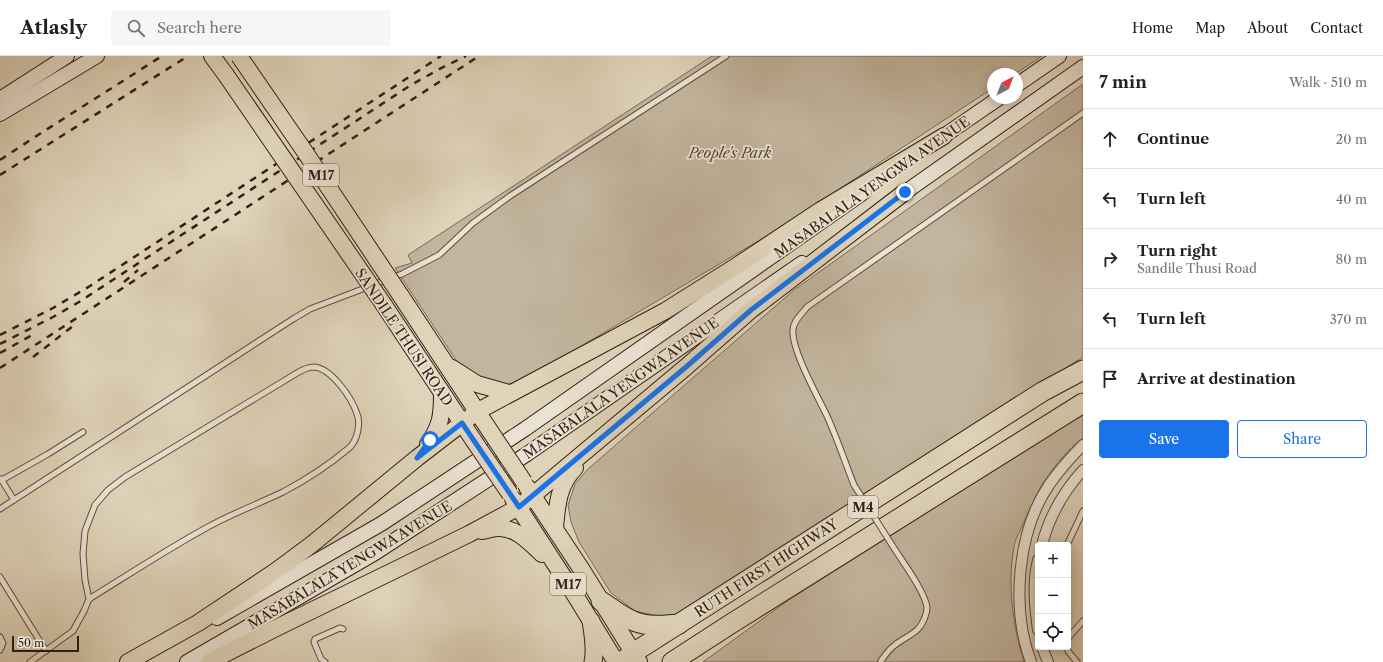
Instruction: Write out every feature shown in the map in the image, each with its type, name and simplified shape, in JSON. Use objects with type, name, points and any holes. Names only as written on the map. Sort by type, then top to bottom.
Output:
[{"type":"highway","name":"RUTH FIRST HIGHWAY","points":[[630,659],[679,624],[1042,392],[1083,370]]},
{"type":"highway","name":"RUTH FIRST HIGHWAY","points":[[672,662],[1083,403]]},
{"type":"highway","points":[[601,601],[626,618],[646,625],[679,624]]},
{"type":"highway","points":[[591,621],[594,656],[593,662]]},
{"type":"highway","points":[[691,662],[707,639]]},
{"type":"main road","points":[[0,99],[67,56]]},
{"type":"main road","points":[[0,114],[97,56]]},
{"type":"main road","name":"SANDILE THUSI ROAD","points":[[212,56],[384,305],[515,501],[616,662]]},
{"type":"main road","name":"SANDILE THUSI ROAD","points":[[239,56],[303,149],[555,528],[601,601],[630,659]]},
{"type":"main road","points":[[1023,81],[1059,56]]},
{"type":"main road","name":"MASABALALA YENGWA AVENUE","points":[[187,662],[375,554],[527,454],[734,308],[905,192],[1083,68]]},
{"type":"main road","name":"MASABALALA YENGWA AVENUE","points":[[138,662],[254,598],[381,524],[525,429],[990,104]]},
{"type":"main road","points":[[128,662],[198,623],[276,571],[311,545],[417,458],[478,411],[509,393],[665,311],[821,210],[944,136]]},
{"type":"main road","points":[[218,660],[469,534],[515,501],[533,496],[751,310],[905,192]]},
{"type":"main road","points":[[446,364],[477,384],[509,393]]},
{"type":"main road","points":[[417,458],[438,428],[442,416],[442,393]]},
{"type":"main road","points":[[555,528],[560,491],[565,480],[570,472],[612,429]]},
{"type":"main road","points":[[469,534],[497,528],[512,531],[525,539],[556,565]]},
{"type":"street","points":[[1031,662],[1021,624],[1018,589],[1026,540],[1033,518],[1048,486],[1083,445]]},
{"type":"street","points":[[1043,542],[1050,522],[1060,501],[1083,470]]},
{"type":"street","points":[[1035,614],[1036,578]]},
{"type":"street","points":[[1043,650],[1048,662]]},
{"type":"lane","points":[[0,509],[310,309],[402,274],[440,255],[472,223],[726,56]]},
{"type":"lane","points":[[881,662],[894,645],[909,637],[918,629],[924,620],[927,608],[923,594],[854,485],[836,437],[801,360],[793,337],[792,329],[796,321],[807,307],[1083,113]]},
{"type":"lane","points":[[30,662],[73,631],[89,599],[207,528],[284,491],[329,463],[351,446],[356,437],[358,415],[351,400],[331,375],[324,370],[314,367],[308,367],[302,370],[125,476],[108,490],[95,505],[85,531],[83,554],[85,580],[89,599]]},
{"type":"lane","points":[[14,500],[1,479],[48,454],[83,432]]},
{"type":"lane","points":[[1068,542],[1083,512]]},
{"type":"lane","points":[[0,576],[46,651]]},
{"type":"lane","points":[[1071,635],[1083,621]]},
{"type":"lane","points":[[331,662],[326,662],[321,659],[314,642],[315,639],[340,628],[343,629]]},
{"type":"lane","points":[[0,636],[3,643],[0,650]]},
{"type":"lane","points":[[1068,650],[1077,662]]},
{"type":"green space","name":"People's Park","points":[[712,56],[1042,56],[1023,69],[987,68],[987,92],[780,228],[573,351],[524,378],[503,387],[462,369],[395,268],[412,263],[408,255]]},
{"type":"green space","points":[[1083,84],[1083,357],[677,615],[662,617],[635,611],[611,593],[579,542],[571,522],[568,505],[575,484],[588,469],[794,290]]},
{"type":"green space","points":[[1083,414],[1083,438],[1072,447],[1047,477],[1034,499],[1016,538],[1012,561],[1011,591],[1014,620],[1024,662],[703,662],[790,599]]},
{"type":"railway","points":[[0,160],[162,56]]},
{"type":"railway","points":[[0,175],[188,56]]},
{"type":"railway","points":[[0,335],[53,308],[90,286],[441,56]]},
{"type":"railway","points":[[0,344],[79,302],[411,85],[466,56]]},
{"type":"railway","points":[[0,368],[479,56]]},
{"type":"railway","points":[[124,282],[138,270]]},
{"type":"railway","points":[[33,357],[77,323]]},
{"type":"railway","points":[[0,353],[34,334]]},
{"type":"route","points":[[430,440],[417,458],[462,423],[519,507],[686,367],[751,310],[905,192]]}]
